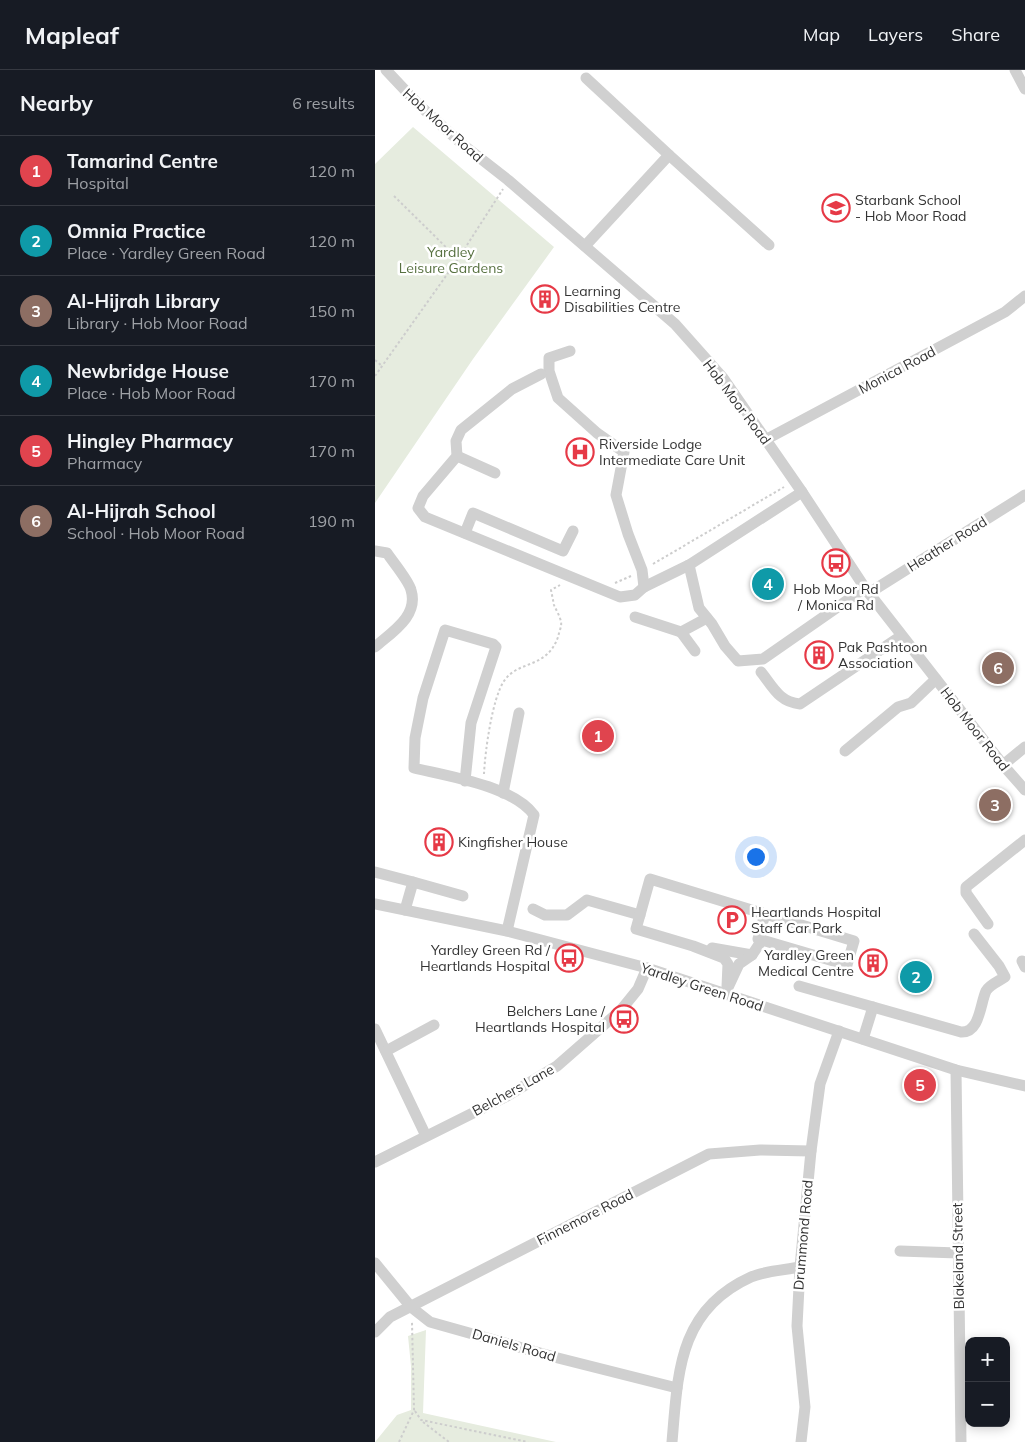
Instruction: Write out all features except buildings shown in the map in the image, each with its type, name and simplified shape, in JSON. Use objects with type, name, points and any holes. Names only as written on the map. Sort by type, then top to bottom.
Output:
[{"type":"street","name":"Hob Moor Road","points":[[386,70],[419,105],[462,144],[508,180],[675,324],[723,378],[802,492],[867,591],[1003,765],[1025,790]]},
{"type":"street","points":[[1015,70],[1025,89]]},
{"type":"street","points":[[586,78],[669,156],[769,244]]},
{"type":"street","points":[[585,246],[669,156]]},
{"type":"street","name":"Monica Road","points":[[765,440],[1005,312],[1025,296]]},
{"type":"street","points":[[570,351],[549,358],[549,371],[558,398],[597,434],[624,452],[616,495],[642,570],[644,587]]},
{"type":"street","points":[[541,374],[512,389],[461,430],[457,441],[457,456],[423,496],[418,508],[425,518],[620,597],[635,595],[644,587],[689,565],[802,492]]},
{"type":"street","points":[[457,456],[495,472]]},
{"type":"street","name":"Heather Road","points":[[707,618],[725,646],[738,661],[763,659],[867,591],[1025,495]]},
{"type":"street","points":[[465,533],[473,513],[563,552],[573,531]]},
{"type":"street","points":[[375,551],[387,553],[411,590],[412,607],[405,621],[375,647]]},
{"type":"street","points":[[681,632],[707,618],[699,608],[689,565]]},
{"type":"street","points":[[635,617],[681,632],[695,651]]},
{"type":"street","points":[[465,781],[471,724],[496,647],[493,644],[445,630],[423,698],[415,738],[415,768],[465,781],[483,784],[528,807],[534,815],[507,931]]},
{"type":"street","points":[[761,672],[780,697],[789,703],[800,704],[901,636]]},
{"type":"street","points":[[845,751],[898,707],[911,703],[936,680]]},
{"type":"street","points":[[503,794],[519,713]]},
{"type":"street","points":[[1003,765],[1025,747]]},
{"type":"street","points":[[989,924],[966,893],[966,887],[1025,840]]},
{"type":"street","points":[[375,872],[463,896]]},
{"type":"street","points":[[650,879],[854,941],[847,964],[762,940],[752,955],[739,964],[728,985],[728,964],[724,958],[693,946],[635,929],[650,879]]},
{"type":"street","points":[[405,910],[413,882]]},
{"type":"street","points":[[513,905],[533,909],[545,915],[567,915],[587,900],[640,915]]},
{"type":"street","name":"Yardley Green Road","points":[[375,904],[507,931],[647,968],[728,985],[839,1031],[956,1070],[1025,1086]]},
{"type":"street","points":[[758,939],[765,914]]},
{"type":"street","points":[[799,986],[961,1032],[967,1032],[975,1025],[987,989],[1005,977],[999,966],[974,934]]},
{"type":"street","points":[[693,946],[752,955]]},
{"type":"street","name":"Belchers Lane","points":[[375,1162],[507,1096],[557,1066],[621,1010],[638,989],[647,968]]},
{"type":"street","points":[[863,1039],[873,1007]]},
{"type":"street","points":[[386,1051],[434,1025]]},
{"type":"street","points":[[375,1029],[426,1136]]},
{"type":"street","name":"Drummond Road","points":[[801,1442],[805,1407],[797,1326],[800,1267],[811,1151],[820,1084],[839,1031]]},
{"type":"street","name":"Blakeland Street","points":[[956,1070],[961,1442]]},
{"type":"street","name":"Finnemore Road","points":[[375,1332],[390,1317],[709,1154],[760,1150],[811,1151]]},
{"type":"street","points":[[900,1251],[958,1253]]},
{"type":"street","name":"Daniels Road","points":[[375,1263],[411,1307],[430,1322],[554,1357],[677,1388]]},
{"type":"street","points":[[672,1442],[681,1360],[696,1324],[718,1296],[752,1276],[800,1267]]},
{"type":"path","points":[[375,376],[458,259],[508,180]]},
{"type":"path","points":[[394,196],[458,259]]},
{"type":"path","points":[[375,360],[383,366]]},
{"type":"path","points":[[607,582],[615,583],[642,570],[794,481]]},
{"type":"path","points":[[483,784],[488,737],[494,708],[504,681],[514,671],[533,664],[547,655],[556,642],[562,624],[551,590],[573,578]]},
{"type":"path","points":[[399,1442],[414,1410],[411,1307]]},
{"type":"path","points":[[414,1410],[421,1420],[449,1442]]},
{"type":"path","points":[[421,1420],[528,1442]]},
{"type":"green space","name":"Yardley Leisure Gardens","points":[[413,127],[554,247],[473,359],[375,503],[375,164]]},
{"type":"green space","points":[[426,1330],[423,1413],[556,1442],[375,1442],[397,1415],[411,1410],[411,1366],[408,1336]]},
{"type":"place","name":"Starbank School - Hob Moor Road","points":[[836,208]]},
{"type":"place","name":"Learning Disabilities Centre","points":[[545,299]]},
{"type":"place","name":"Riverside Lodge Intermediate Care Unit","points":[[580,452]]},
{"type":"place","name":"Hob Moor Rd / Monica Rd","points":[[836,563]]},
{"type":"place","name":"Newbridge House","points":[[768,584]]},
{"type":"place","name":"Pak Pashtoon Association","points":[[819,655]]},
{"type":"place","name":"Al-Hijrah School","points":[[998,668]]},
{"type":"place","name":"Tamarind Centre","points":[[598,736]]},
{"type":"place","name":"Al-Hijrah Library","points":[[995,805]]},
{"type":"place","name":"Kingfisher House","points":[[439,842]]},
{"type":"place","name":"Heartlands Hospital Staff Car Park","points":[[732,920]]},
{"type":"place","name":"Yardley Green Rd / Heartlands Hospital","points":[[569,958]]},
{"type":"place","name":"Yardley Green Medical Centre","points":[[873,963]]},
{"type":"place","name":"Omnia Practice","points":[[916,977]]},
{"type":"place","name":"Belchers Lane / Heartlands Hospital","points":[[624,1019]]},
{"type":"place","name":"Hingley Pharmacy","points":[[920,1085]]}]
